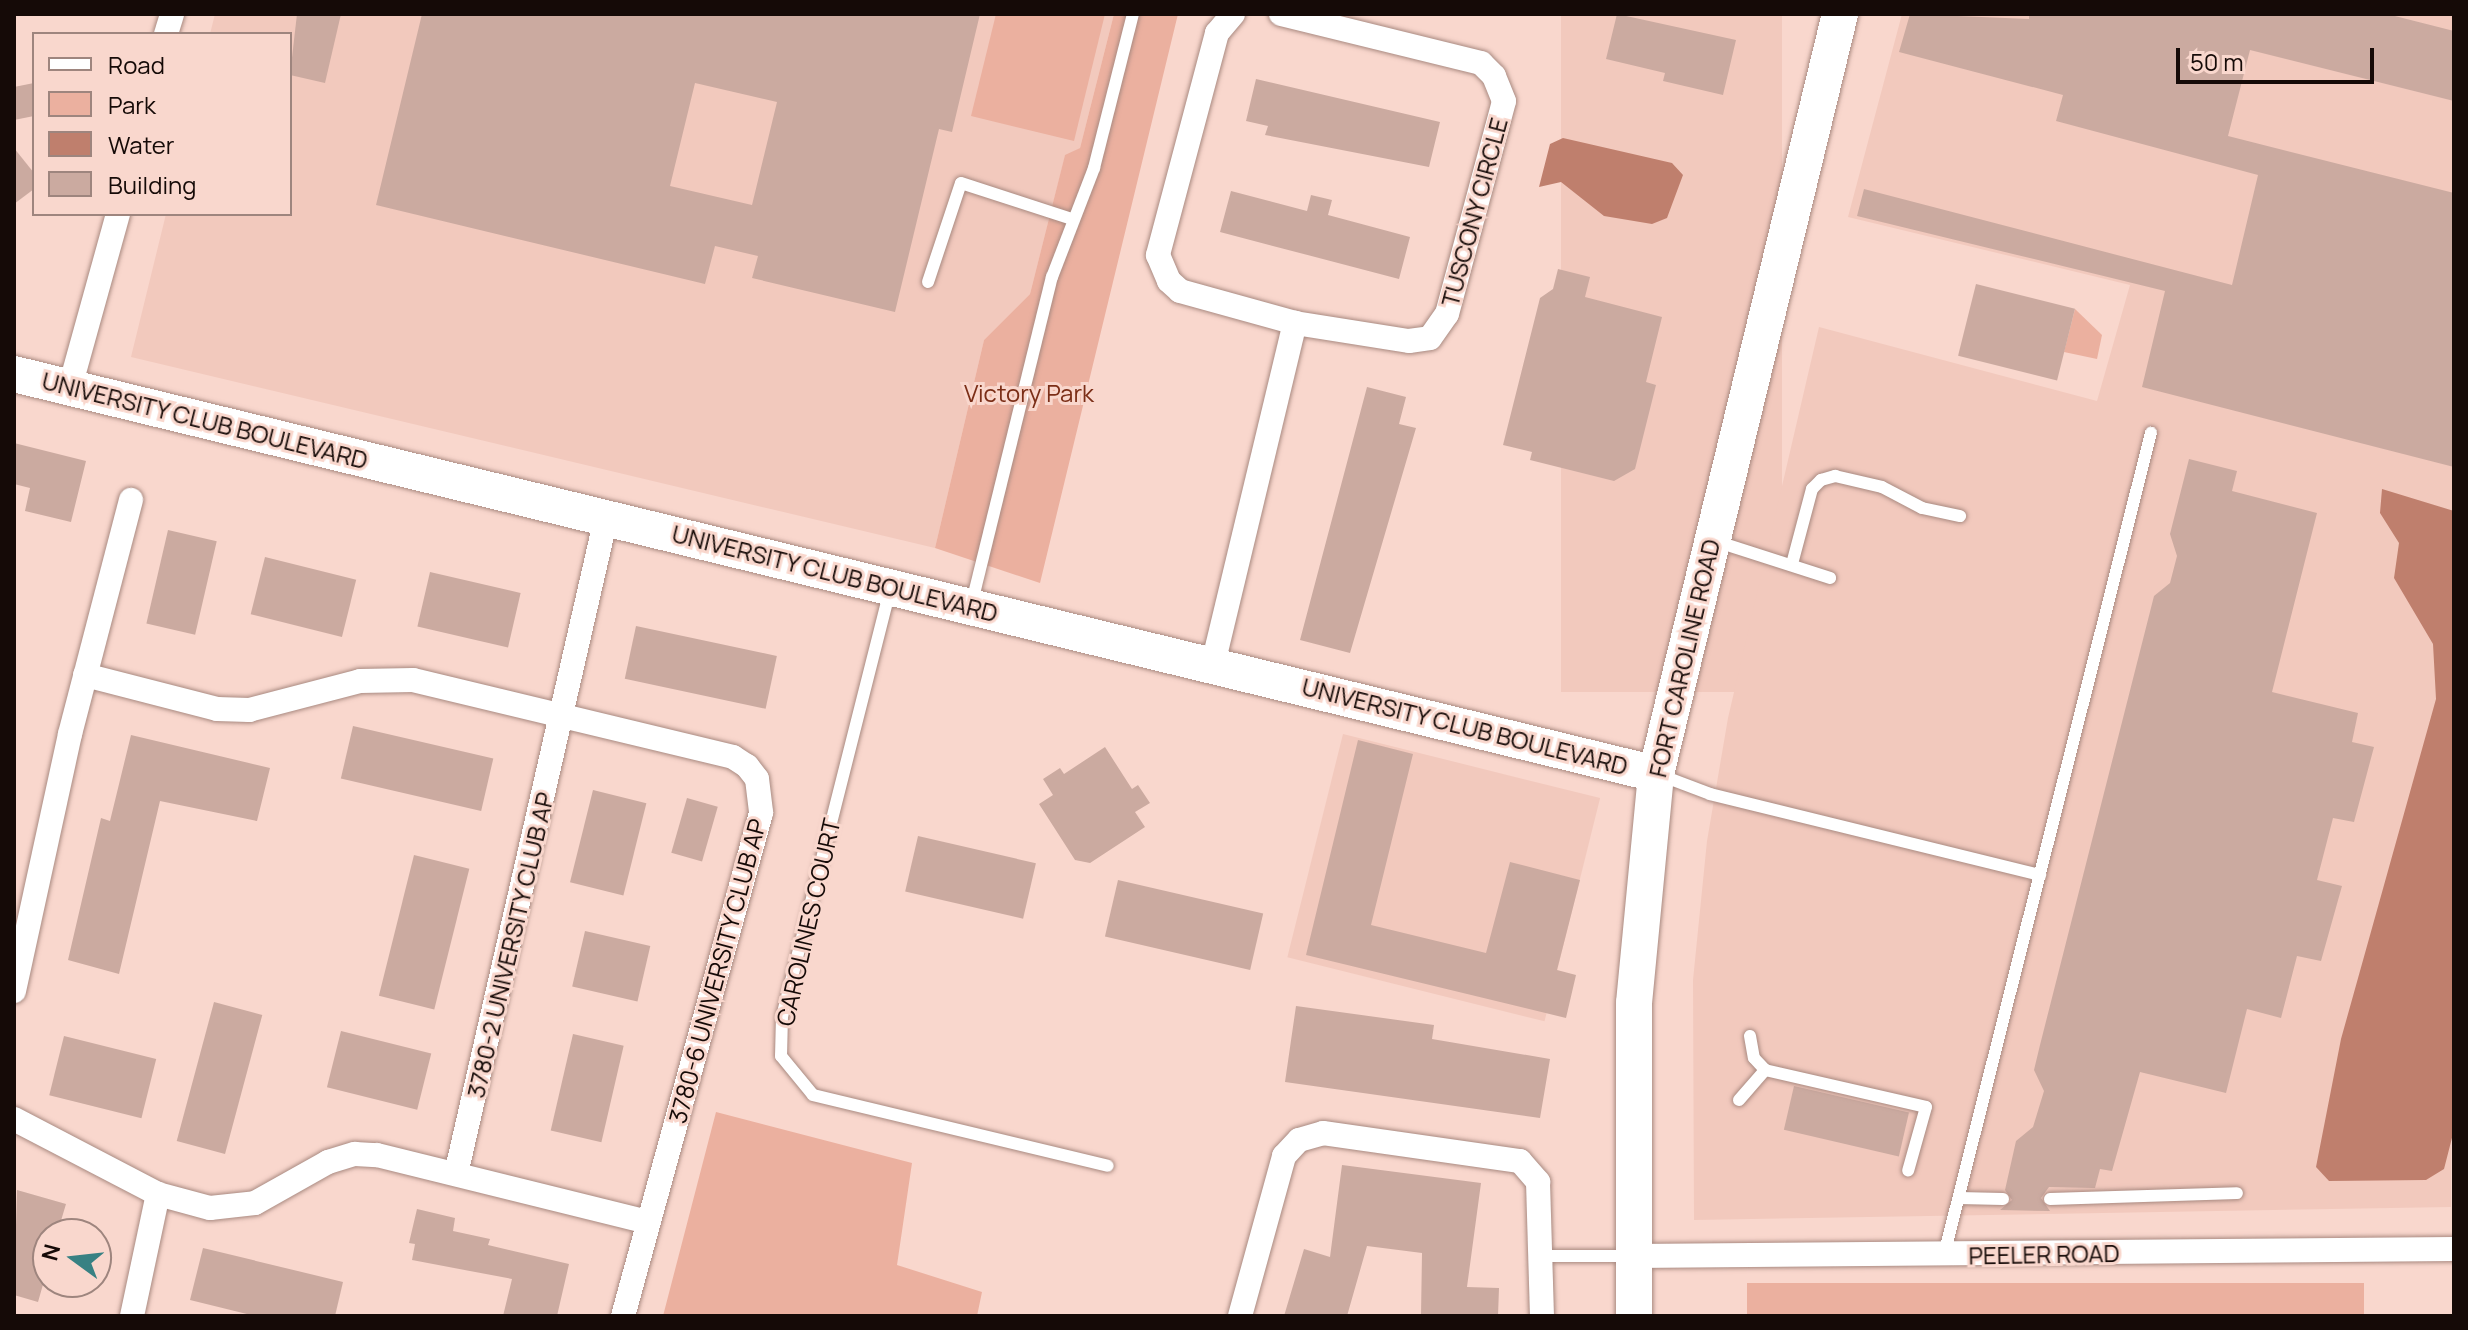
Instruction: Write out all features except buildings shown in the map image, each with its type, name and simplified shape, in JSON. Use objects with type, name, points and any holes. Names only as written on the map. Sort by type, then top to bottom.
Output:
[{"type":"street","name":"TUSCONY CIRCLE","points":[[1233,14],[1217,33],[1158,255],[1169,281],[1180,291],[1295,323],[1409,341],[1430,338],[1447,314],[1504,101],[1481,63],[1281,14]]},
{"type":"street","name":"FORT CAROLINE ROAD","points":[[1634,1316],[1634,1003],[1656,774],[1840,14]]},
{"type":"street","points":[[70,387],[117,216]]},
{"type":"street","points":[[1213,664],[1295,323]]},
{"type":"street","name":"UNIVERSITY CLUB BOULEVARD","points":[[14,374],[1656,774]]},
{"type":"street","points":[[14,991],[85,675],[131,500]]},
{"type":"street","name":"3780-2 UNIVERSITY CLUB AP","points":[[456,1174],[564,716],[606,518]]},
{"type":"street","name":"3780-6 UNIVERSITY CLUB AP","points":[[85,675],[217,709],[249,710],[360,681],[413,680],[733,757],[757,779],[761,798],[623,1316]]},
{"type":"street","points":[[14,1119],[158,1194],[210,1208],[237,1208],[328,1162],[355,1154],[456,1174],[648,1222]]},
{"type":"street","points":[[1240,1316],[1284,1156],[1299,1140],[1323,1133],[1520,1161],[1538,1182],[1542,1316]]},
{"type":"street","points":[[132,1316],[158,1194]]},
{"type":"street","name":"PEELER ROAD","points":[[1633,1256],[2454,1249]]},
{"type":"lane","points":[[971,605],[1025,378],[1072,219],[1094,168],[1133,14]]},
{"type":"lane","points":[[928,282],[961,183],[1072,219]]},
{"type":"lane","points":[[1944,1255],[2151,433]]},
{"type":"lane","points":[[1792,564],[1812,489],[1821,480],[1835,476],[1882,487],[1922,508],[1960,516]]},
{"type":"lane","points":[[1712,540],[1830,578]]},
{"type":"lane","name":"CAROLINES COURT","points":[[891,586],[782,1016],[781,1056],[813,1095],[1108,1166]]},
{"type":"lane","points":[[1656,774],[1710,794],[2040,875]]},
{"type":"lane","points":[[1750,1036],[1754,1058],[1765,1070],[1926,1107],[1908,1171]]},
{"type":"lane","points":[[1739,1100],[1765,1070]]},
{"type":"lane","points":[[2050,1199],[2237,1193]]},
{"type":"lane","points":[[1959,1198],[2003,1199]]},
{"type":"lane","points":[[1540,1256],[1633,1256]]},
{"type":"shaded area","points":[[215,14],[1114,14],[1080,148],[1065,156],[1030,294],[984,340],[935,548],[131,357],[166,216],[292,216],[292,32],[210,32]]},
{"type":"shaded area","points":[[1561,14],[1782,14],[1782,692],[1561,692]]},
{"type":"shaded area","points":[[1902,14],[2454,14],[2451,1207],[1694,1220],[1693,980],[1707,841],[1728,718],[1819,327],[2097,401],[2130,285],[1848,217]]},
{"type":"shaded area","points":[[1343,734],[1600,798],[1544,1021],[1287,957]]},
{"type":"green space","points":[[996,14],[1105,14],[1074,141],[971,116]]},
{"type":"green space","name":"Victory Park","points":[[1114,14],[1178,14],[1040,583],[935,548],[984,340],[1030,294],[1065,155],[1080,148]]},
{"type":"green space","points":[[2075,309],[2102,335],[2097,359],[2064,352]]},
{"type":"green space","points":[[716,1112],[912,1163],[897,1265],[982,1292],[977,1316],[663,1316]]},
{"type":"green space","points":[[1747,1283],[2364,1283],[2364,1316],[1747,1316]]},
{"type":"water","points":[[1563,138],[1672,163],[1683,175],[1667,218],[1652,224],[1604,216],[1561,182],[1539,187],[1550,144]]},
{"type":"water","points":[[2382,489],[2454,511],[2454,1130],[2444,1169],[2426,1180],[2329,1181],[2316,1167],[2341,1039],[2436,699],[2433,644],[2394,578],[2399,543],[2380,513]]}]
